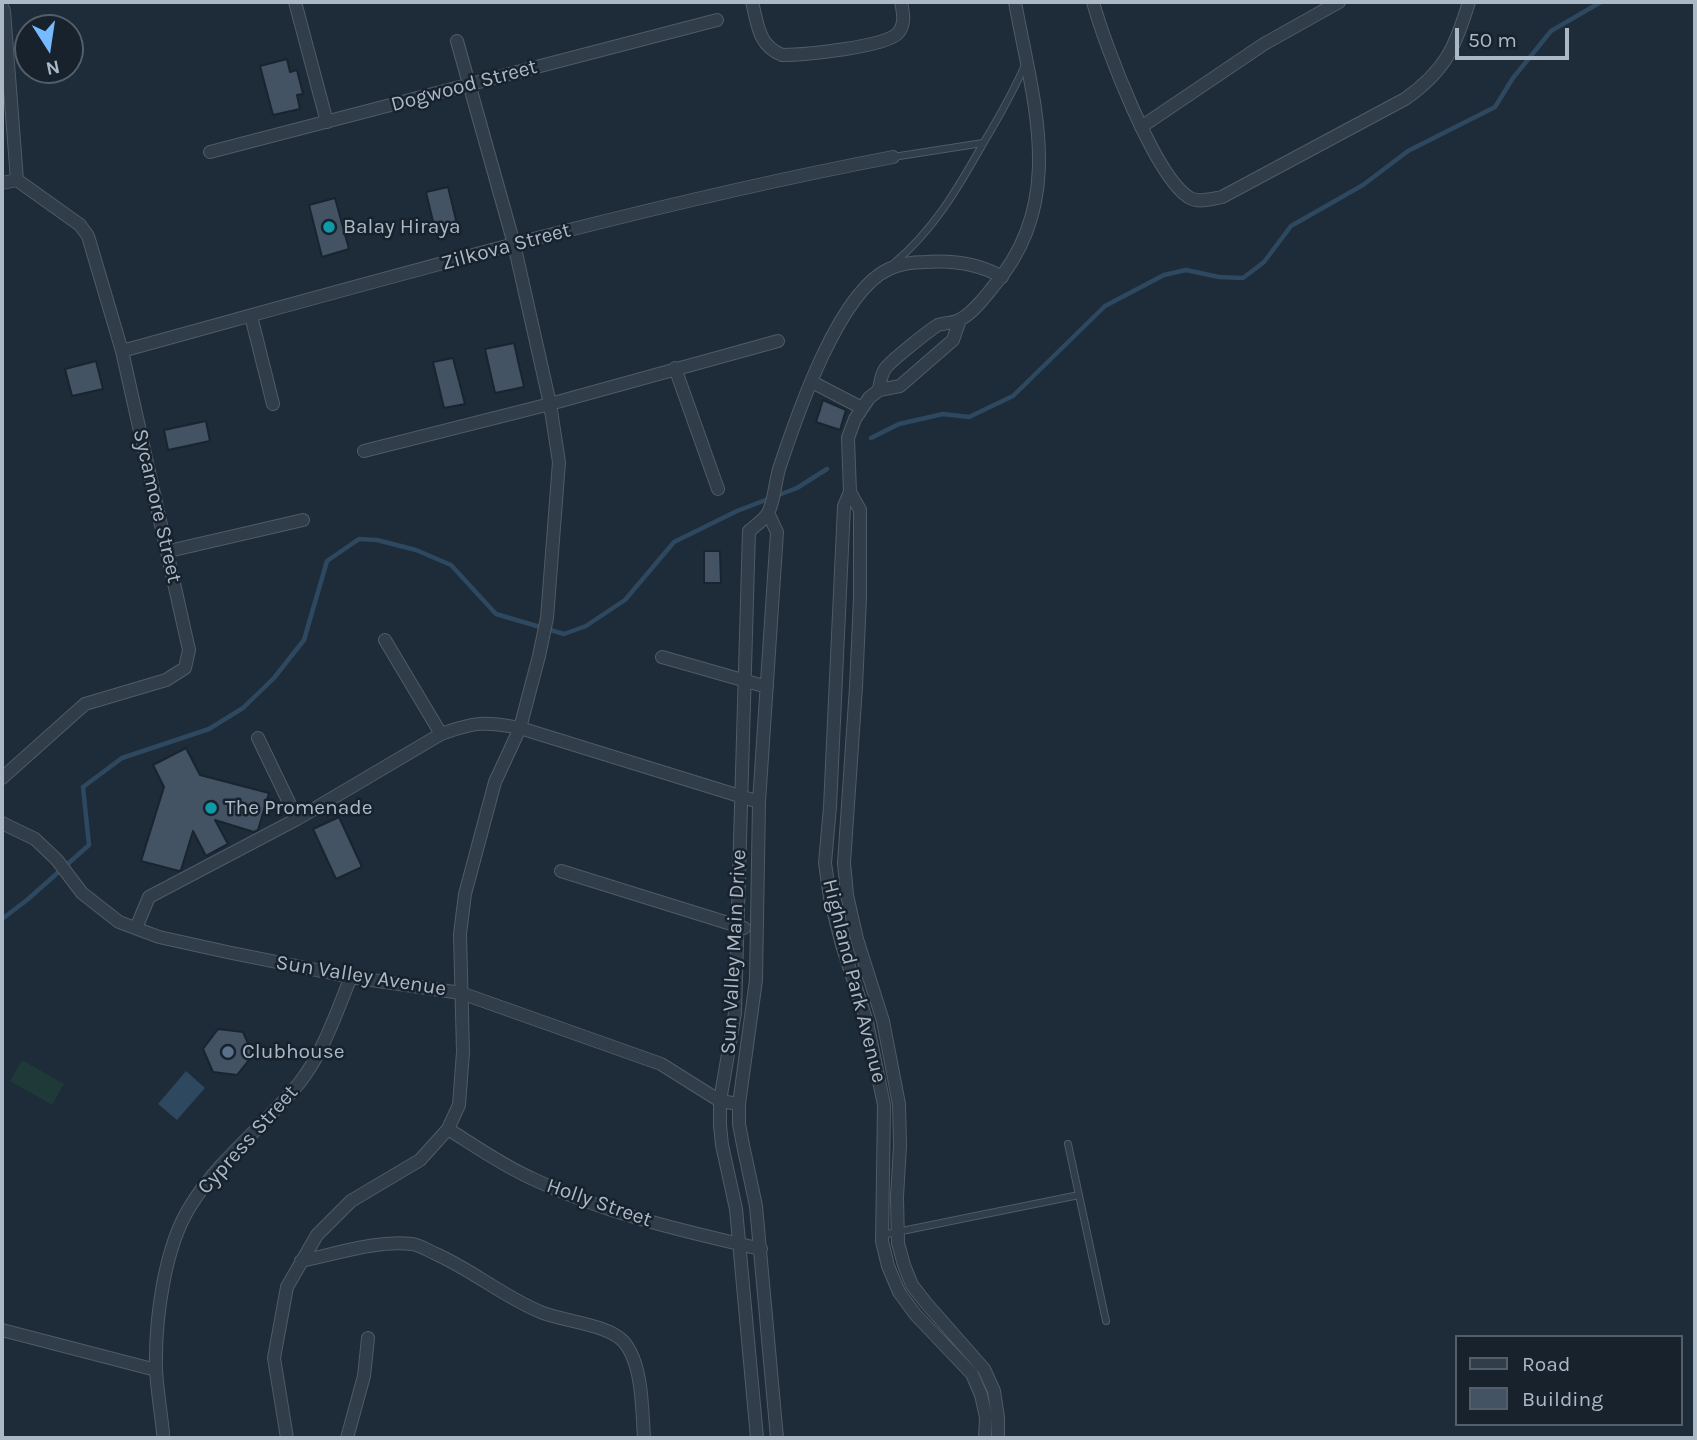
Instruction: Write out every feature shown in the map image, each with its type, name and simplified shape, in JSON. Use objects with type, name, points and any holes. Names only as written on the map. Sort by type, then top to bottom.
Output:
[{"type":"street","points":[[295,2],[327,122]]},
{"type":"street","points":[[752,2],[763,41],[771,50],[782,55],[796,55],[882,43],[892,38],[900,32],[903,23],[901,2]]},
{"type":"street","points":[[1002,277],[1020,250],[1033,218],[1039,186],[1039,144],[1015,2]]},
{"type":"street","points":[[1108,2],[1094,6],[1113,62],[1141,127],[1174,183],[1193,200],[1222,197],[1405,99],[1425,85],[1442,66],[1457,40],[1469,2]]},
{"type":"street","points":[[1141,127],[1264,44],[1339,2]]},
{"type":"street","points":[[2,6],[18,180],[2,183]]},
{"type":"street","name":"Dogwood Street","points":[[210,152],[717,20]]},
{"type":"street","points":[[287,1438],[274,1358],[287,1287],[317,1236],[351,1201],[420,1160],[448,1129],[460,1105],[460,934],[465,894],[495,782],[520,727],[547,618],[559,461],[550,404],[514,244],[457,41]]},
{"type":"street","name":"Zilkova Street","points":[[122,351],[514,244],[730,191],[893,157]]},
{"type":"street","name":"Sycamore Street","points":[[2,778],[85,704],[166,680],[185,668],[189,650],[169,551],[122,351],[88,236],[80,225],[18,180]]},
{"type":"street","name":"Sun Valley Main Drive","points":[[757,1438],[740,1244],[736,1209],[722,1145],[720,1101],[735,1013],[749,531],[769,509],[779,467],[831,338],[849,305],[867,285],[888,269],[941,260],[987,268],[1002,277]]},
{"type":"street","name":"Highland Park Avenue","points":[[879,390],[900,386],[953,340],[960,320],[1002,277]]},
{"type":"street","points":[[251,316],[273,404]]},
{"type":"street","name":"Highland Park Avenue","points":[[960,320],[937,326],[884,370],[879,390],[862,408],[848,438],[850,492],[844,506],[825,863],[830,898],[867,1022],[884,1105],[883,1235],[888,1266],[899,1292],[915,1314],[972,1374],[986,1417],[985,1438]]},
{"type":"street","points":[[364,451],[550,404],[778,341]]},
{"type":"street","points":[[917,342],[931,359]]},
{"type":"street","points":[[675,368],[718,489]]},
{"type":"street","points":[[812,382],[862,408]]},
{"type":"street","name":"Highland Park Avenue","points":[[850,492],[860,510],[860,598],[844,863],[847,895],[857,939],[883,1021],[899,1104],[898,1233],[904,1265],[912,1284],[984,1369],[994,1391],[998,1438]]},
{"type":"street","name":"Sun Valley Main Drive","points":[[769,509],[777,532],[759,802],[756,979],[739,1104],[739,1124],[756,1206],[778,1438]]},
{"type":"street","points":[[169,551],[303,520]]},
{"type":"street","points":[[385,640],[441,734]]},
{"type":"street","points":[[662,657],[767,687]]},
{"type":"street","points":[[136,928],[149,897],[298,819],[441,734],[462,727],[488,722],[520,727],[759,802]]},
{"type":"street","points":[[258,738],[298,819]]},
{"type":"street","name":"Sun Valley Avenue","points":[[2,823],[35,839],[57,860],[82,893],[118,922],[159,937],[213,949],[351,977],[461,993],[661,1064],[720,1101],[739,1104]]},
{"type":"street","points":[[561,871],[738,927],[756,930]]},
{"type":"street","name":"Cypress Street","points":[[163,1433],[156,1370],[159,1322],[169,1251],[190,1206],[220,1166],[301,1080],[324,1043],[351,977]]},
{"type":"street","name":"Holly Street","points":[[448,1129],[531,1178],[605,1208],[761,1249]]},
{"type":"street","points":[[302,1261],[376,1245],[413,1244],[464,1267],[509,1297],[545,1314],[595,1327],[621,1339],[632,1355],[639,1384],[644,1438]]},
{"type":"street","points":[[2,1330],[156,1370]]},
{"type":"street","points":[[347,1438],[364,1376],[368,1338]]},
{"type":"lane","points":[[888,269],[929,231],[957,190],[1026,63]]},
{"type":"lane","points":[[893,157],[983,144]]},
{"type":"lane","points":[[1068,1144],[1106,1321]]},
{"type":"lane","points":[[883,1235],[1079,1195]]},
{"type":"green space","points":[[22,1060],[64,1084],[52,1105],[10,1081]]},
{"type":"water","points":[[186,1071],[205,1088],[177,1120],[158,1104]]},
{"type":"building","points":[[287,59],[290,72],[297,70],[303,94],[297,95],[300,109],[273,115],[260,66]]},
{"type":"building","points":[[448,187],[457,224],[435,230],[426,192]]},
{"type":"building","name":"Balay Hiraya","points":[[335,198],[349,249],[322,257],[309,205]]},
{"type":"building","points":[[514,343],[524,387],[495,393],[485,349]]},
{"type":"building","points":[[453,358],[465,404],[444,408],[433,362]]},
{"type":"building","points":[[96,361],[103,389],[72,396],[65,369]]},
{"type":"building","points":[[823,400],[846,410],[840,430],[816,422]]},
{"type":"building","points":[[206,421],[210,441],[168,450],[164,430]]},
{"type":"building","points":[[704,551],[720,551],[721,583],[704,583]]},
{"type":"building","name":"The Promenade","points":[[186,748],[200,775],[269,793],[258,830],[254,832],[215,820],[228,844],[206,856],[193,831],[179,871],[141,861],[164,787],[153,765]]},
{"type":"building","points":[[339,817],[362,867],[336,879],[313,829]]},
{"type":"building","name":"Clubhouse","points":[[218,1029],[243,1032],[253,1055],[237,1075],[213,1072],[203,1049]]},
{"type":"waterway","points":[[871,438],[899,424],[943,414],[969,417],[1013,396],[1105,306],[1164,275],[1186,270],[1219,277],[1243,278],[1264,262],[1291,226],[1363,185],[1408,151],[1495,107],[1513,78],[1551,31],[1601,2]]},
{"type":"waterway","points":[[2,919],[89,845],[83,787],[122,758],[209,729],[243,708],[274,678],[304,640],[327,561],[359,539],[377,540],[416,550],[451,565],[496,614],[564,634],[586,626],[625,600],[674,542],[737,511],[797,488],[827,469]]},
{"type":"place","name":"Balay Hiraya","points":[[329,227]]},
{"type":"place","name":"The Promenade","points":[[211,808]]},
{"type":"place","name":"Clubhouse","points":[[228,1052]]}]
